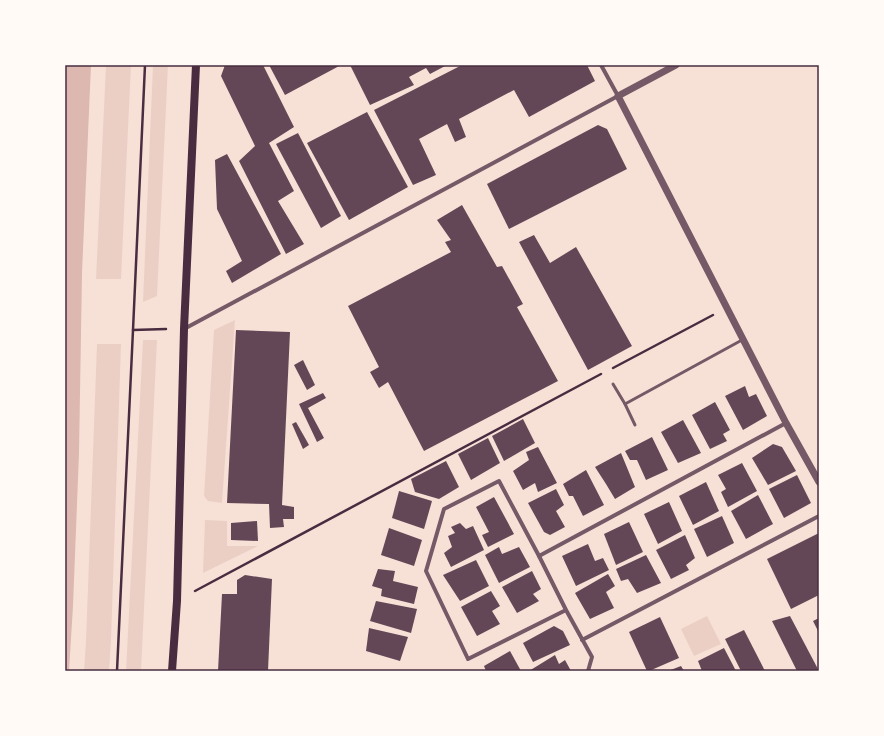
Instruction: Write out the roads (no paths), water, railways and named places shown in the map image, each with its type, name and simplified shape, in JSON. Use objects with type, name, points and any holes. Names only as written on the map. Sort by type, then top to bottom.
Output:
[{"type":"main road","points":[[172,671],[177,601],[184,329],[196,65]]},
{"type":"street","points":[[602,65],[786,423],[819,482]]},
{"type":"street","points":[[184,329],[676,65]]},
{"type":"street","points":[[539,556],[786,423]]},
{"type":"street","points":[[566,610],[468,659],[426,571],[444,509],[499,481],[592,657],[588,671]]},
{"type":"street","points":[[582,640],[819,516]]},
{"type":"lane","points":[[625,404],[744,340]]},
{"type":"lane","points":[[613,384],[635,425]]}]
